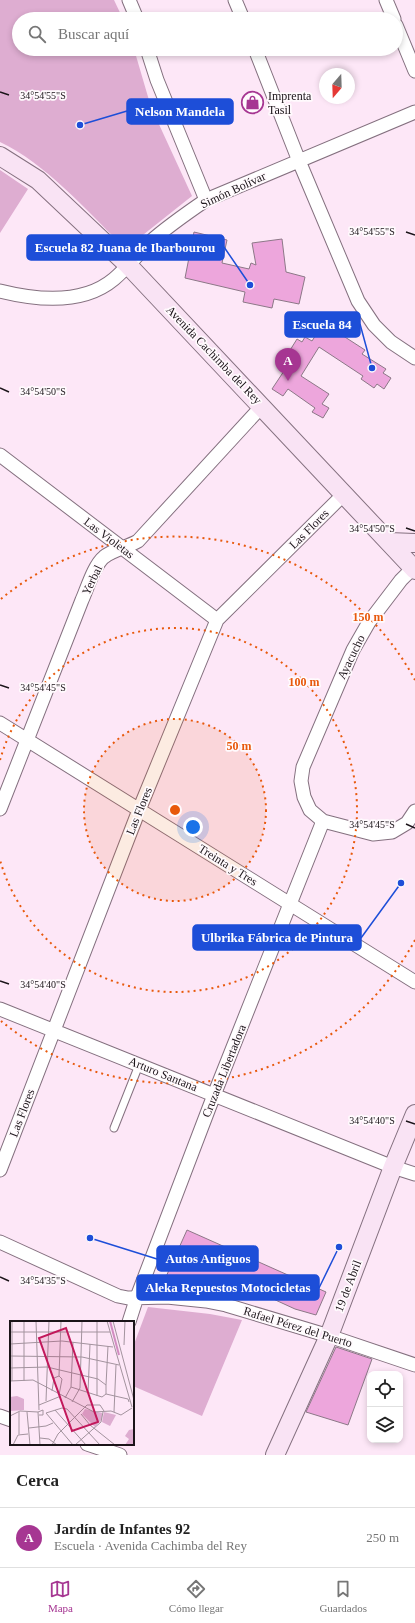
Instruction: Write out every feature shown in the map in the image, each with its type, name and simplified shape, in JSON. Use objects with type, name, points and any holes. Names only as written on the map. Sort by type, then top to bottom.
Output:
[{"type":"street","points":[[129,0],[134,12]]},
{"type":"street","points":[[235,0],[240,12]]},
{"type":"street","points":[[386,0],[391,12]]},
{"type":"street","points":[[403,42],[415,71]]},
{"type":"street","points":[[148,56],[206,200]]},
{"type":"street","points":[[258,56],[299,161],[358,301],[374,326],[392,342],[415,358]]},
{"type":"street","name":"Simón Bolívar","points":[[0,291],[30,297],[51,299],[72,297],[92,291],[113,280],[150,242],[176,220],[206,200],[415,112]]},
{"type":"street","name":"Avenida Cachimba del Rey","points":[[0,156],[38,180],[128,265],[414,569]]},
{"type":"street","name":"Yerbal","points":[[0,809],[96,569],[103,558],[138,541],[262,406]]},
{"type":"street","name":"Las Violetas","points":[[1,458],[217,620]]},
{"type":"street","name":"Las Flores","points":[[0,1170],[139,810],[217,620],[344,494]]},
{"type":"street","points":[[389,542],[415,543]]},
{"type":"street","name":"Ayacucho","points":[[323,821],[310,810],[304,797],[301,781],[303,767],[353,650],[369,622],[401,580],[414,569]]},
{"type":"street","name":"Treinta y Tres","points":[[0,723],[415,982]]},
{"type":"street","points":[[323,821],[373,834],[392,832],[406,823],[415,811]]},
{"type":"street","name":"Cruzada Libertadora","points":[[129,1321],[137,1297],[214,1095],[323,821]]},
{"type":"street","name":"Arturo Santana","points":[[0,1009],[393,1167],[415,1174]]},
{"type":"street","name":"19 de Abril","points":[[275,1455],[329,1336],[393,1167],[415,1114]]},
{"type":"street","name":"Rafael Pérez del Puerto","points":[[0,1242],[118,1296],[167,1297],[206,1301],[226,1305],[329,1336],[415,1365]]},
{"type":"street","points":[[0,1416],[10,1420]]},
{"type":"street","points":[[85,1455],[88,1445]]},
{"type":"street","points":[[91,1445],[120,1455]]},
{"type":"lane","points":[[114,1128],[139,1065]]},
{"type":"shaded area","points":[[0,0],[114,0],[120,12],[12,12],[12,56],[136,56],[151,107],[192,196],[129,246],[122,245],[49,175],[17,151],[0,142]]},
{"type":"shaded area","points":[[0,170],[28,189],[0,233]]},
{"type":"shaded area","points":[[148,1307],[210,1314],[242,1320],[202,1416],[134,1386],[134,1344]]},
{"type":"building","points":[[194,232],[227,240],[222,263],[249,269],[251,263],[256,265],[252,243],[282,239],[286,272],[305,277],[299,304],[274,299],[272,308],[243,302],[245,292],[185,278]]},
{"type":"building","points":[[321,327],[328,332],[331,328],[365,350],[362,354],[386,369],[383,373],[391,378],[384,389],[377,384],[374,388],[361,379],[363,376],[319,347],[301,376],[329,394],[322,404],[329,408],[323,418],[312,412],[315,408],[288,389],[283,396],[272,389],[284,371],[279,368],[297,339],[302,342],[305,337],[312,341]]},
{"type":"building","points":[[187,1230],[326,1292],[316,1315],[295,1309],[258,1292],[256,1297],[233,1287],[165,1279]]},
{"type":"building","points":[[336,1347],[372,1359],[348,1425],[306,1412]]},
{"type":"place","name":"Imprenta Tasil","points":[[253,103]]},
{"type":"place","name":"Nelson Mandela","points":[[80,125]]},
{"type":"place","name":"Escuela 82 Juana de Ibarbourou","points":[[250,285]]},
{"type":"place","name":"Escuela 84","points":[[372,368]]},
{"type":"place","name":"Jardín de Infantes 92","points":[[288,381]]},
{"type":"place","name":"Ulbrika Fábrica de Pintura","points":[[401,883]]},
{"type":"place","name":"Autos Antiguos","points":[[90,1238]]},
{"type":"place","name":"Aleka Repuestos Motocicletas","points":[[339,1247]]}]
